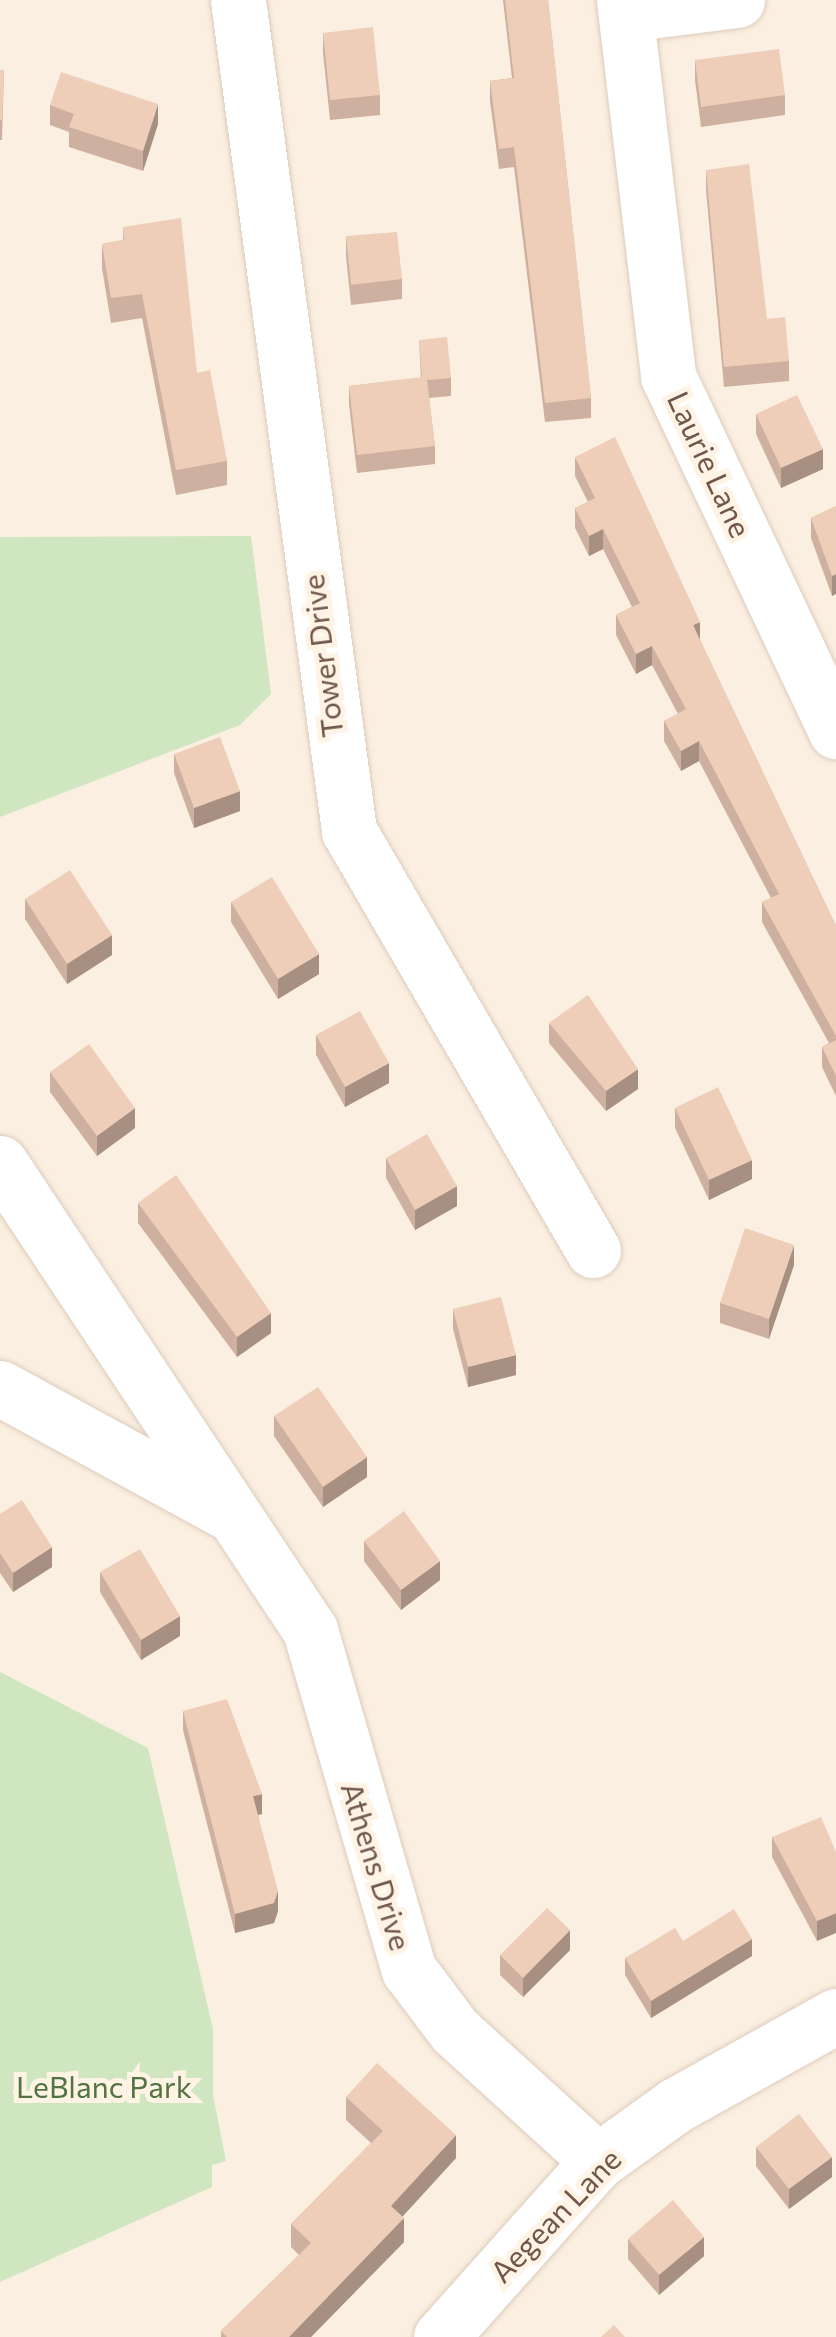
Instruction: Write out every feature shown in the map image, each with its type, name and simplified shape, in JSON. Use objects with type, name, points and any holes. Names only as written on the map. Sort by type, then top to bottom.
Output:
[{"type":"street","name":"Tower Drive","points":[[238,0],[349,831],[592,1250]]},
{"type":"street","points":[[625,7],[737,0]]},
{"type":"street","name":"Laurie Lane","points":[[625,7],[668,376],[836,731]]},
{"type":"street","name":"Athens Drive","points":[[0,1164],[310,1630],[409,1970],[454,2032],[598,2162]]},
{"type":"street","name":"Athens Drive","points":[[0,1388],[238,1518]]},
{"type":"street","name":"Aegean Lane","points":[[440,2337],[598,2162],[676,2106],[836,2016]]},
{"type":"green space","points":[[251,536],[271,694],[240,725],[0,817],[0,537]]},
{"type":"green space","name":"LeBlanc Park","points":[[0,1672],[148,1748],[213,2029],[213,2095],[226,2161],[212,2165],[212,2187],[0,2282]]},
{"type":"building","points":[[505,0],[548,0],[591,398],[545,403],[514,147],[499,149],[490,81],[514,78]]},
{"type":"building","points":[[373,27],[380,95],[330,100],[323,33]]},
{"type":"building","points":[[779,49],[785,95],[701,107],[695,60]]},
{"type":"building","points":[[0,70],[4,70],[2,120],[0,120]]},
{"type":"building","points":[[61,72],[158,104],[143,151],[69,127],[74,114],[50,105]]},
{"type":"building","points":[[749,164],[767,319],[785,317],[789,361],[724,367],[706,170]]},
{"type":"building","points":[[181,218],[197,373],[210,370],[227,461],[176,470],[142,294],[111,298],[102,244],[124,240],[123,227]]},
{"type":"building","points":[[397,232],[402,279],[351,285],[346,236]]},
{"type":"building","points":[[447,337],[451,378],[427,380],[435,446],[357,455],[349,386],[422,377],[419,340]]},
{"type":"building","points":[[797,395],[823,449],[781,468],[756,414]]},
{"type":"building","points":[[615,437],[700,622],[693,625],[836,926],[836,1036],[762,902],[779,894],[699,741],[681,751],[664,721],[686,709],[652,646],[636,654],[616,615],[640,603],[603,529],[589,536],[575,508],[595,498],[575,457]]},
{"type":"building","points":[[836,506],[836,574],[832,576],[811,518]]},
{"type":"building","points":[[220,737],[240,791],[194,808],[174,754]]},
{"type":"building","points":[[70,870],[112,935],[67,964],[25,899]]},
{"type":"building","points":[[272,877],[319,954],[278,979],[231,902]]},
{"type":"building","points":[[588,995],[638,1069],[606,1091],[549,1023]]},
{"type":"building","points":[[360,1011],[389,1063],[345,1087],[316,1035]]},
{"type":"building","points":[[836,1040],[836,1076],[822,1047]]},
{"type":"building","points":[[89,1044],[135,1108],[97,1136],[50,1072]]},
{"type":"building","points":[[718,1087],[752,1160],[709,1180],[675,1108]]},
{"type":"building","points":[[427,1134],[457,1186],[415,1210],[386,1158]]},
{"type":"building","points":[[176,1175],[271,1313],[237,1337],[138,1203]]},
{"type":"building","points":[[745,1228],[794,1245],[769,1319],[720,1303]]},
{"type":"building","points":[[501,1297],[516,1355],[468,1367],[453,1309]]},
{"type":"building","points":[[318,1387],[367,1457],[323,1487],[274,1416]]},
{"type":"building","points":[[22,1500],[52,1547],[13,1573],[0,1553],[0,1514]]},
{"type":"building","points":[[404,1511],[440,1561],[401,1590],[364,1541]]},
{"type":"building","points":[[140,1549],[180,1616],[141,1640],[100,1572]]},
{"type":"building","points":[[227,1699],[262,1794],[253,1796],[278,1891],[274,1903],[235,1914],[183,1711]]},
{"type":"building","points":[[821,1817],[836,1852],[836,1913],[817,1921],[772,1837]]},
{"type":"building","points":[[547,1908],[570,1930],[523,1978],[500,1955]]},
{"type":"building","points":[[734,1909],[752,1939],[651,2001],[625,1958],[675,1928],[683,1941]]},
{"type":"building","points":[[377,2063],[456,2135],[391,2206],[404,2218],[289,2337],[227,2337],[221,2331],[311,2243],[291,2224],[383,2131],[346,2097]]},
{"type":"building","points":[[799,2114],[832,2157],[789,2189],[756,2147]]},
{"type":"building","points":[[673,2200],[704,2237],[659,2275],[628,2239]]},
{"type":"building","points":[[614,2325],[625,2337],[601,2337]]}]
